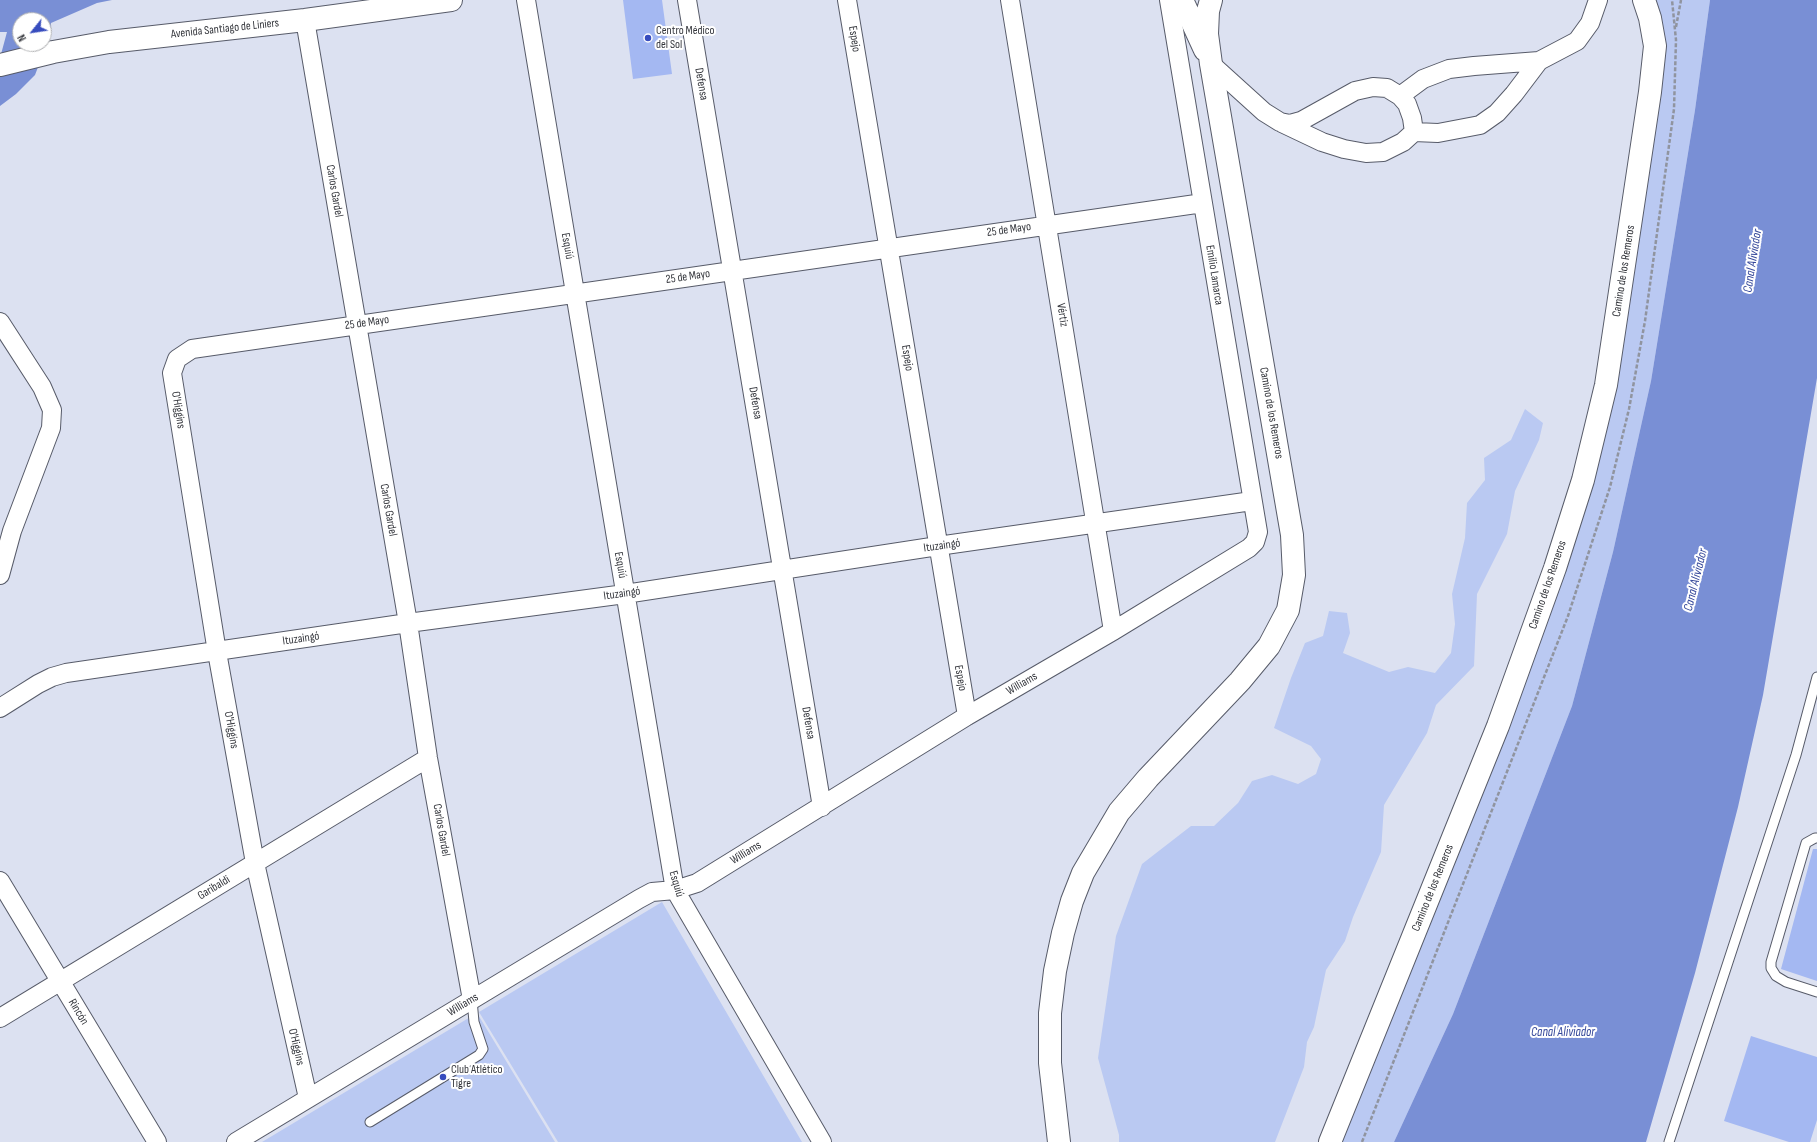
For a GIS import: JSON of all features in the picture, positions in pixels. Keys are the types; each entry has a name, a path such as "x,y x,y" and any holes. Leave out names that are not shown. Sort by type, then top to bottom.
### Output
{"main road":[{"name":"Avenida Santiago de Liniers","path":"0,65 53,52 109,42 305,20 451,0"},
{"name":"Camino de los Remeros","path":"1182,0 1211,64"},
{"name":"Camino de los Remeros","path":"1059,1142 1050,1063 1050,1013 1054,971 1072,901 1083,873 1119,812 1148,778 1240,681 1269,646 1288,610 1294,575 1292,535 1211,64 1208,34 1208,11 1211,0"},
{"name":"Camino de los Remeros","path":"1330,1142 1498,726 1555,568 1583,480 1606,385 1650,92 1654,46 1650,18 1644,0"}],"street":[{"name":"Esquiú","path":"526,0 675,890 822,1142"},
{"name":"Defensa","path":"687,0 822,807"},
{"name":"Espejo","path":"847,0 967,716"},
{"name":"Vértiz","path":"1010,0 1113,631"},
{"name":"Emilio Lamarca","path":"1169,0 1258,532 1255,542 1249,548"},
{"path":"1211,64 1264,112 1280,122 1322,142 1344,149 1366,153 1383,152 1403,142 1414,132 1438,133 1480,125 1497,113 1514,94 1539,61 1577,40 1590,23 1598,0"},
{"name":"Carlos Gardel","path":"305,20 408,623 428,758 472,1000"},
{"path":"1400,96 1422,79 1448,69 1539,61"},
{"path":"1280,122 1290,124 1301,121 1355,91 1373,87 1387,88 1400,96 1407,104 1412,118 1414,132"},
{"name":"25 de Mayo","path":"177,359 192,349 1202,203"},
{"path":"0,322 42,387 52,410 51,428 12,531 0,575"},
{"name":"O'Higgins","path":"177,359 172,373 217,652 255,863 308,1098"},
{"name":"Ituzaingó","path":"0,708 38,684 52,677 66,673 408,623 625,594 782,569 1252,501"},
{"name":"Williams","path":"236,1142 639,899 652,892 675,890 697,883 967,716 1113,631 1249,548"},
{"name":"Garibaldi","path":"0,1018 428,758"},
{"name":"Rincón","path":"0,881 157,1142"}],"lane":[{"path":"1669,1142 1796,755 1817,677"},
{"path":"1817,838 1814,838 1806,844 1771,962 1771,968 1776,976 1786,982 1817,992"},
{"path":"370,1122 479,1055 483,1049 474,1022 472,1000"}],"shaded area":[{"path":"1652,0 1710,0 1695,110 1651,381 1613,552 1572,706 1453,1014 1394,1142 1340,1142 1609,412"},
{"path":"1525,409 1543,423 1539,440 1515,491 1507,534 1477,594 1474,666 1436,705 1427,733 1384,805 1381,852 1353,917 1345,941 1326,970 1314,1027 1307,1042 1304,1067 1275,1142 1119,1142 1119,1135 1098,1058 1116,936 1142,864 1191,826 1214,826 1238,803 1252,781 1272,775 1298,784 1316,774 1321,759 1311,746 1274,728 1305,643 1323,636 1329,611 1347,613 1350,633 1343,653 1389,672 1408,667 1435,673 1451,653 1455,624 1452,594 1465,538 1467,503 1485,480 1484,458 1511,440"},
{"path":"662,902 802,1142 558,1142 479,1012"},
{"name":"Club Atlético Tigre","path":"477,1013 555,1142 262,1142"}],"water":[{"path":"0,0 112,0 97,3 52,23 52,12 12,12 12,52 44,52 35,75 16,94 0,106 0,58 7,32 0,32"},
{"name":"Canal Aliviador","path":"1710,0 1817,0 1817,378 1763,695 1738,807 1695,973 1646,1142 1394,1142 1453,1014 1572,706 1613,552 1651,381 1695,110"}],"building":[{"name":"Centro Médico del Sol","path":"623,0 662,0 672,74 633,79"},
{"path":"1813,849 1817,849 1817,981 1781,969"},
{"path":"1751,1036 1817,1057 1817,1120 1810,1142 1789,1142 1724,1121"}],"place":[{"name":"Centro Médico del Sol","path":"648,38"},
{"name":"Club Atlético Tigre","path":"443,1077"}]}
